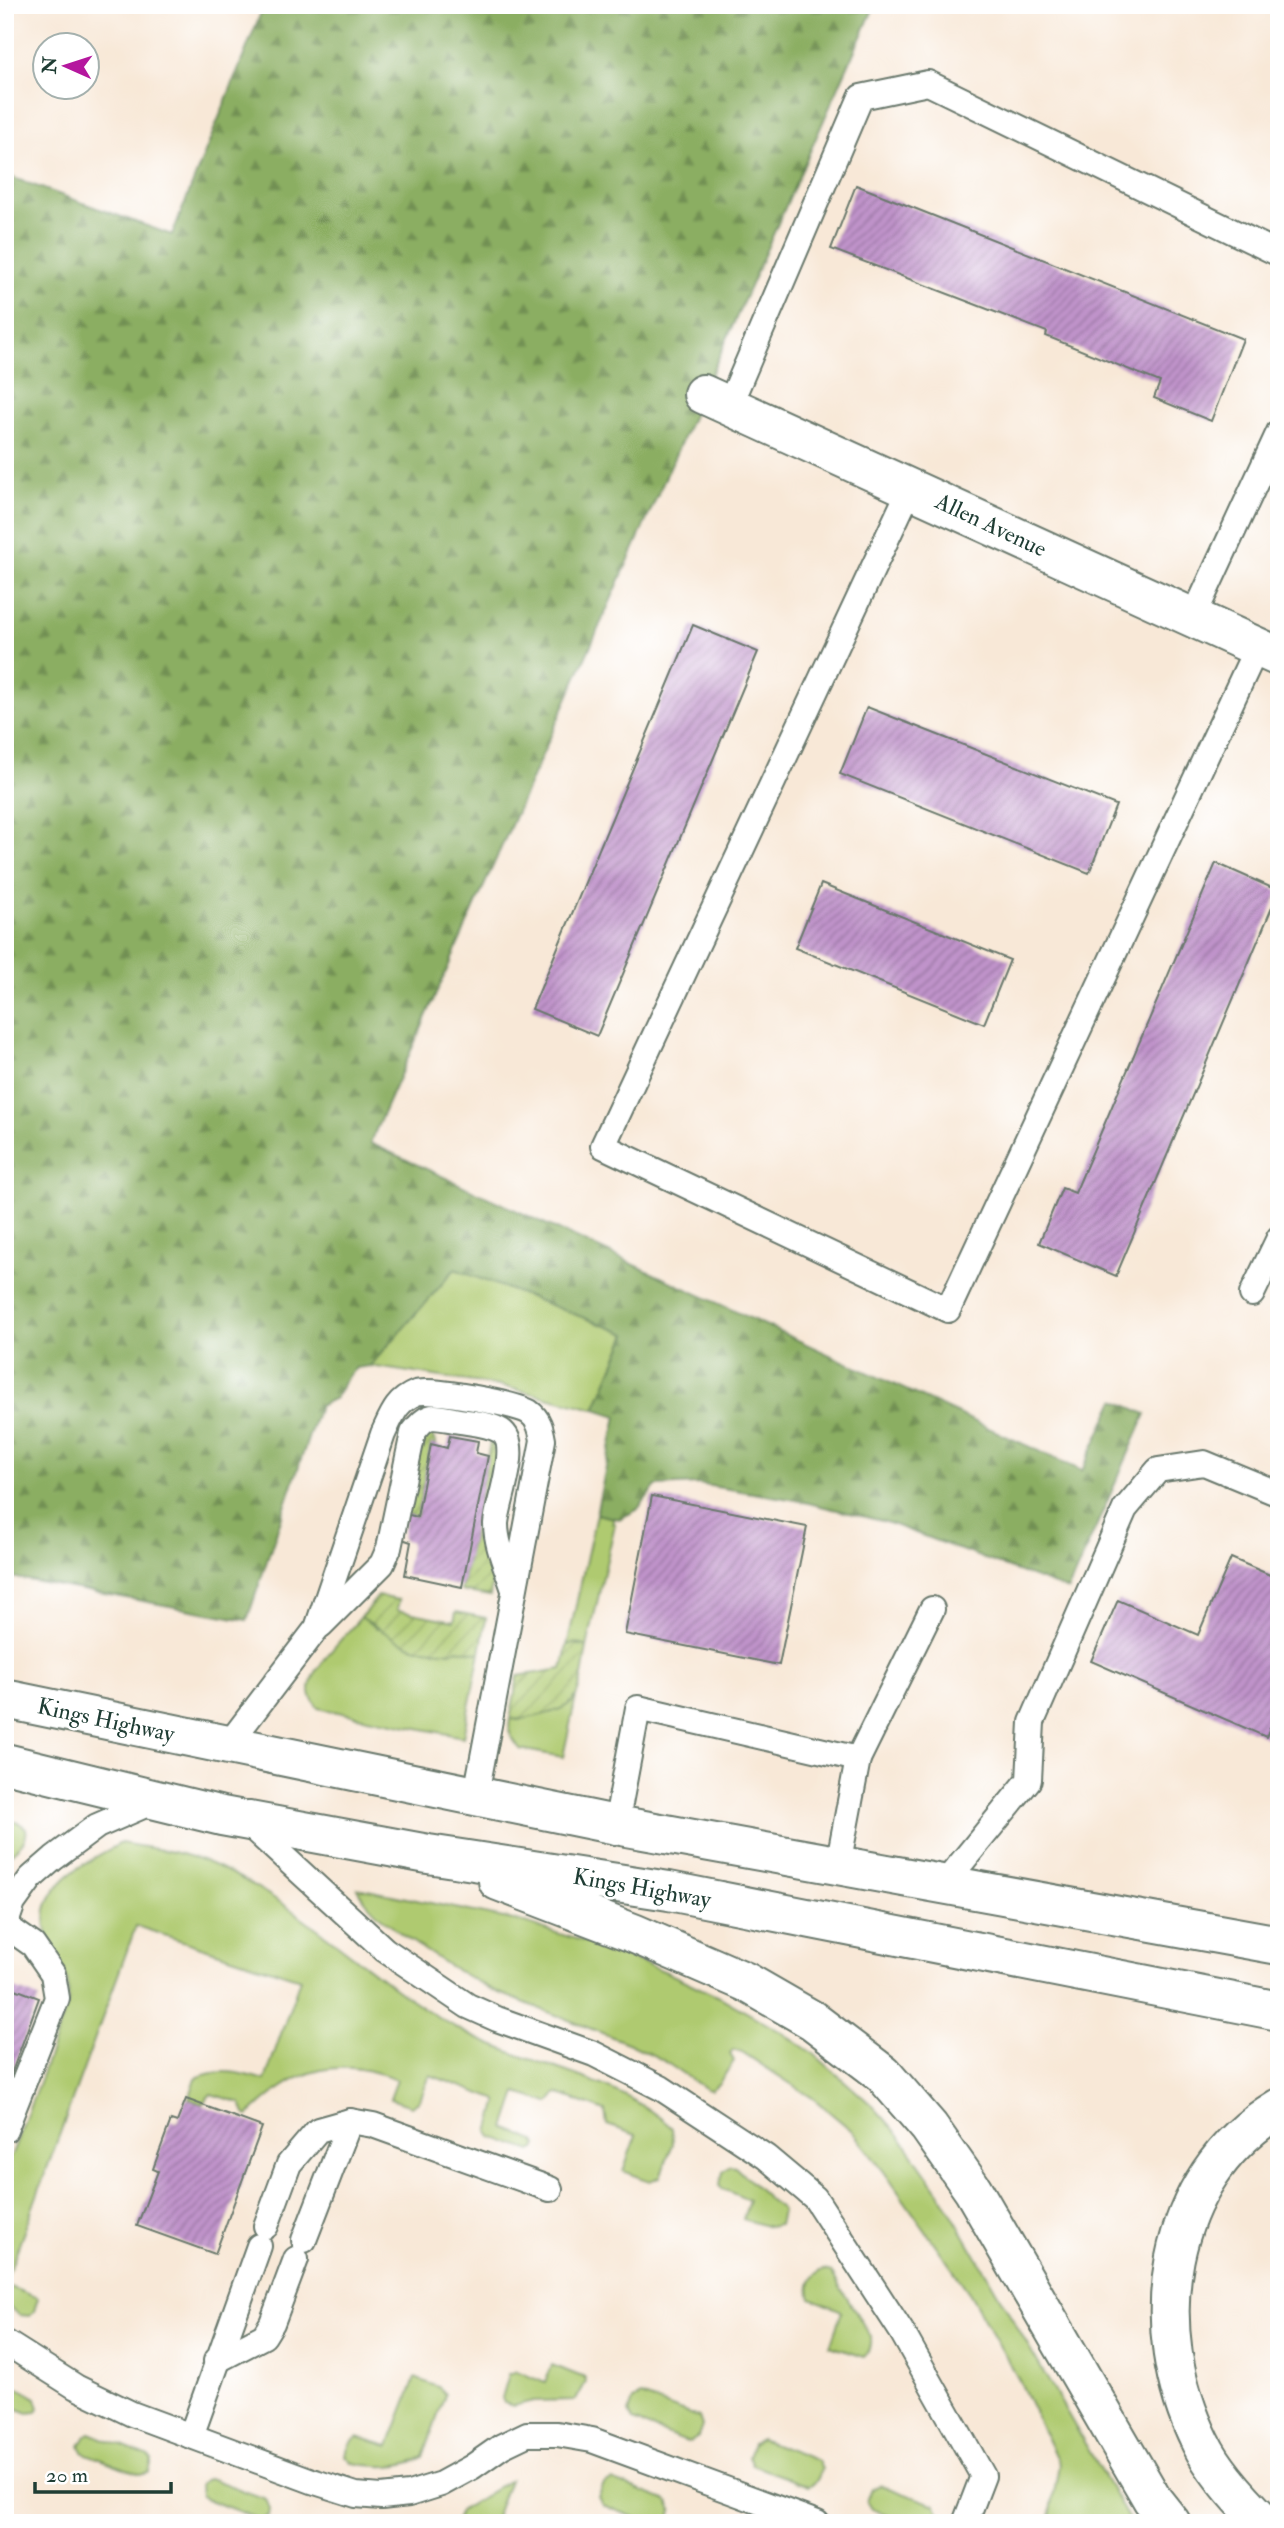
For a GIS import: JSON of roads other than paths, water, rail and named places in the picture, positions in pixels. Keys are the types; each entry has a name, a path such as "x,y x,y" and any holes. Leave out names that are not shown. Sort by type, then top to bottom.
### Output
{"main road":[{"name":"Allen Avenue","path":"716,400 1268,652"},
{"name":"Kings Highway","path":"5,1699 476,1794 615,1825 1279,1945"},
{"name":"Kings Highway","path":"5,1763 242,1819 428,1853 669,1891 1279,2011"},
{"path":"428,1853 633,1933 746,1982 812,2020 883,2074 929,2127 974,2190 1152,2499 1171,2523"},
{"path":"1264,2523 1244,2503 1202,2445 1181,2396 1172,2353 1169,2315 1172,2269 1182,2232 1199,2189 1228,2149 1262,2118 1279,2108"}],"lane":[{"path":"716,400 861,96 928,83 1279,254"},
{"path":"1193,618 1279,432"},
{"path":"910,489 603,1146 948,1310 1268,652"},
{"path":"1252,1294 1279,1238"},
{"path":"317,1628 383,1434 396,1405 419,1392 446,1393 514,1406 530,1413 541,1425 543,1440 476,1794"},
{"path":"228,1745 317,1628 382,1564 389,1548 413,1433 422,1420 433,1416 493,1427 505,1433 510,1457 496,1525 498,1540 515,1591"},
{"path":"944,1884 1029,1780 1032,1722 1125,1508 1158,1470 1204,1463 1279,1494"},
{"path":"838,1865 858,1759 932,1609"},
{"path":"615,1825 638,1708 858,1759"},
{"path":"5,2130 57,1998 53,1974 33,1945 6,1926 13,1903 31,1878 97,1826 157,1800"},
{"path":"242,1819 385,1950 468,2006 594,2053 661,2088 766,2157 816,2198 902,2332 983,2476 965,2523"},
{"path":"216,2361 264,2336 272,2323 350,2121"},
{"path":"191,2437 216,2361 289,2164 318,2130 350,2121 373,2125 550,2189"},
{"path":"5,2342 104,2401 191,2437 356,2495 381,2497 409,2494 441,2484 502,2446 527,2434 557,2434 592,2440 817,2523"}]}
